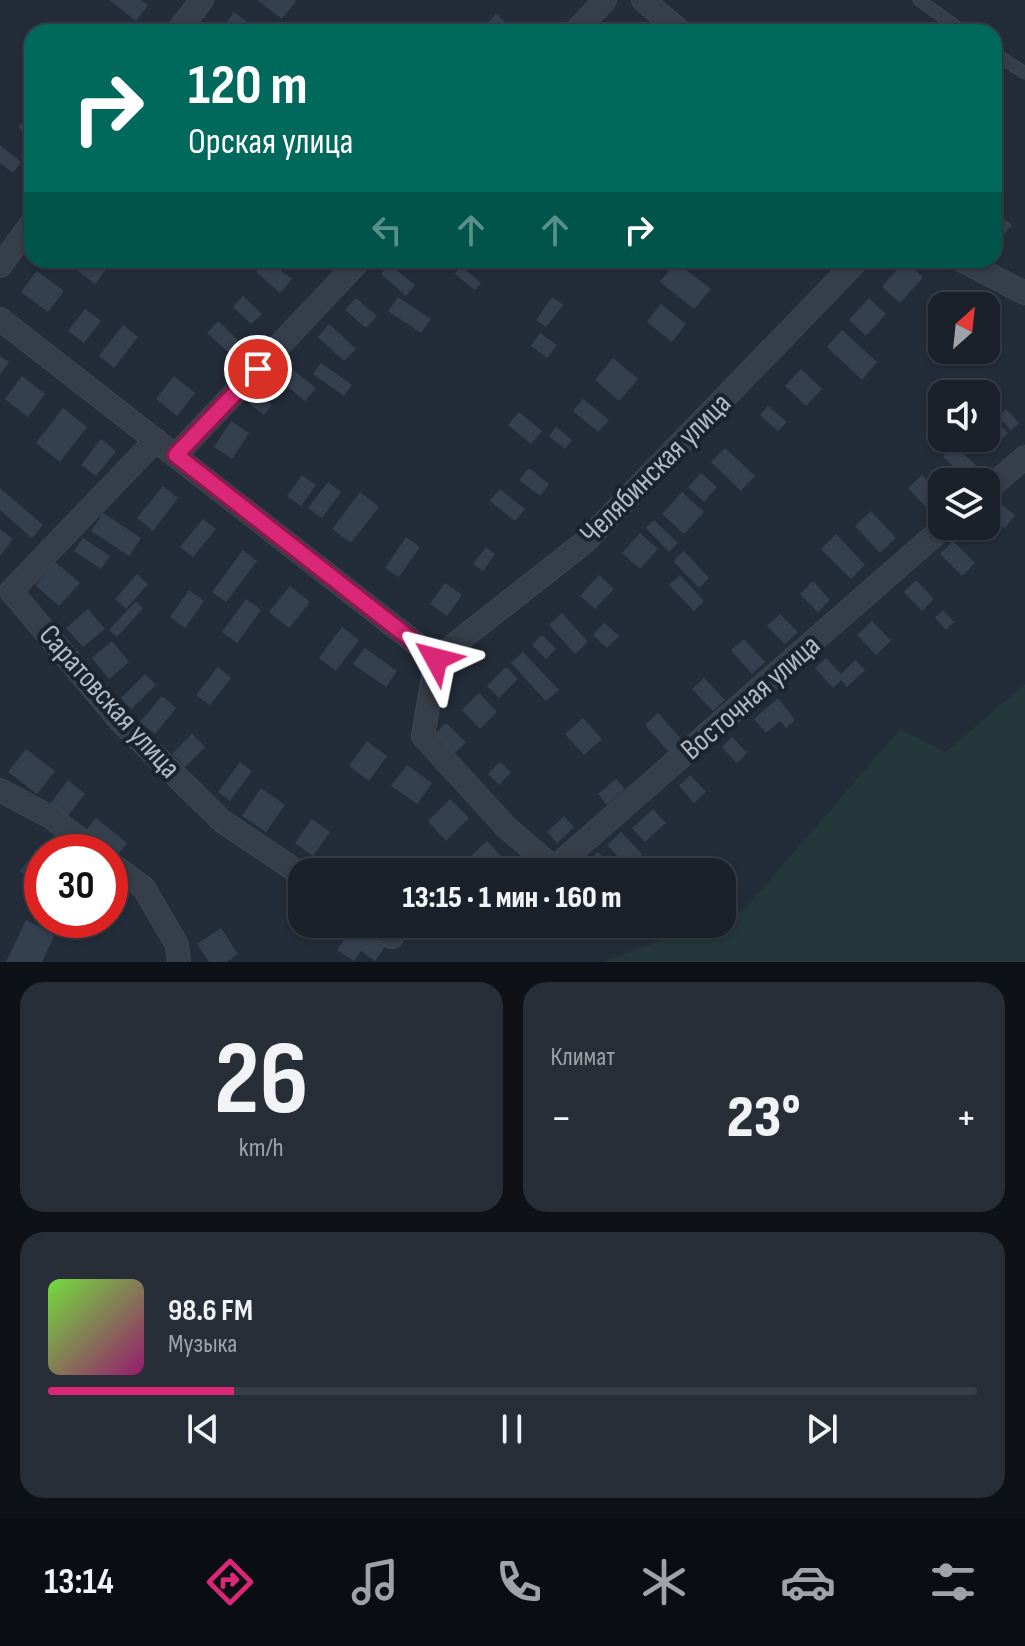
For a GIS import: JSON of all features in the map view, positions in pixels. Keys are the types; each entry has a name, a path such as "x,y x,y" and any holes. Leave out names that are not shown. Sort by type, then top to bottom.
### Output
{"street":[{"path":"183,24 202,0"},
{"path":"582,24 605,0"},
{"path":"643,0 672,24"},
{"path":"0,266 24,234"},
{"path":"176,455 352,268"},
{"name":"Челябинская улица","path":"436,659 586,541 850,268"},
{"path":"977,268 1025,293"},
{"path":"0,319 436,659"},
{"name":"Саратовская улица","path":"156,440 11,591 121,722 222,821 288,866"},
{"path":"1000,479 1025,457"},
{"name":"Восточная улица","path":"436,659 423,736 506,827 554,868 929,540"},
{"path":"0,790 52,818 73,834"},
{"path":"128,876 144,888 177,945 179,962"}],"lane":[{"path":"919,0 953,24"},
{"path":"1002,58 1025,73"}],"shaded area":[{"path":"1025,684 1025,962 602,962 668,938 736,938 736,913 744,910 900,729 946,752"}],"building":[{"path":"109,0 141,0 148,5 136,21"},
{"path":"257,0 294,0 296,1 282,19"},
{"path":"234,12 250,24 225,24"},
{"path":"496,14 507,24 487,24"},
{"path":"0,145 21,162 13,173 0,163"},
{"path":"1002,217 1012,225 1002,237"},
{"path":"74,268 107,268 95,284"},
{"path":"260,268 278,268 292,279 280,293 256,272"},
{"path":"386,268 394,268 415,285 406,296 381,274"},
{"path":"463,268 481,283 475,290 455,274"},
{"path":"671,268 684,268 711,289 694,309 660,282"},
{"path":"898,268 912,268 923,277 900,303 882,287"},
{"path":"37,271 64,291 48,312 21,292"},
{"path":"243,296 262,314 251,324 233,307"},
{"path":"398,297 431,319 421,333 388,311"},
{"path":"552,297 563,305 546,327 536,320"},
{"path":"356,298 377,316 366,328 345,310"},
{"path":"869,298 886,314 866,336 849,320"},
{"path":"661,304 686,324 672,342 647,322"},
{"path":"85,309 101,321 84,343 68,331"},
{"path":"218,321 238,340 228,352 207,333"},
{"path":"329,324 356,349 344,361 318,337"},
{"path":"123,325 138,337 114,368 99,356"},
{"path":"842,330 877,362 862,380 827,347"},
{"path":"540,333 557,345 547,358 531,346"},
{"path":"0,356 9,362 0,375"},
{"path":"613,358 638,379 619,401 595,380"},
{"path":"321,363 352,385 344,396 313,374"},
{"path":"287,365 316,388 305,401 277,378"},
{"path":"801,369 822,389 806,406 785,386"},
{"path":"22,376 45,394 28,417 5,399"},
{"path":"174,376 195,393 177,416 156,399"},
{"path":"257,394 272,405 264,415 250,404"},
{"path":"583,399 609,420 598,432 573,411"},
{"path":"768,406 787,422 778,431 760,415"},
{"path":"63,408 87,427 60,462 36,443"},
{"path":"1006,409 1019,423 1011,430 1000,415"},
{"path":"519,412 542,431 531,444 508,425"},
{"path":"231,421 249,433 232,459 214,447"},
{"path":"1000,425 1008,433 1000,440"},
{"path":"556,427 572,440 565,449 549,436"},
{"path":"101,439 116,451 96,476 81,465"},
{"path":"725,448 755,476 741,491 711,462"},
{"path":"948,452 962,452 978,467 955,468 943,457"},
{"path":"529,468 549,484 540,496 519,480"},
{"path":"701,473 717,487 704,502 688,487"},
{"path":"302,475 316,485 301,506 287,496"},
{"path":"922,475 928,481 928,509 908,488"},
{"path":"328,482 341,492 322,518 308,508"},
{"path":"163,486 178,498 153,531 137,518"},
{"path":"0,488 43,525 32,538 0,510"},
{"path":"500,489 525,509 515,521 490,501"},
{"path":"360,492 379,507 351,543 332,529"},
{"path":"682,492 704,512 684,534 662,514"},
{"path":"1000,503 1015,515 1005,528 1000,524"},
{"path":"871,511 896,538 880,553 855,526"},
{"path":"103,513 141,538 129,556 91,531"},
{"path":"203,519 216,529 193,557 180,547"},
{"path":"654,520 678,543 669,552 646,528"},
{"path":"0,529 13,539 0,556"},
{"path":"640,533 658,549 640,569 622,553"},
{"path":"836,534 865,565 851,579 821,549"},
{"path":"406,537 420,547 399,577 385,568"},
{"path":"83,538 110,556 101,569 74,551"},
{"path":"953,541 975,563 962,576 940,554"},
{"path":"486,547 495,554 483,571 473,564"},
{"path":"243,550 257,561 226,602 212,592"},
{"path":"684,551 709,578 699,588 673,561"},
{"path":"55,562 80,583 59,606 35,585"},
{"path":"137,574 148,584 126,609 115,599"},
{"path":"599,575 614,589 595,609 580,596"},
{"path":"680,575 704,601 694,611 669,585"},
{"path":"916,580 934,599 922,611 904,592"},
{"path":"813,581 830,600 818,612 800,594"},
{"path":"445,583 462,595 447,616 430,604"},
{"path":"290,586 310,602 289,628 269,612"},
{"path":"189,590 204,601 185,628 170,617"},
{"path":"246,599 261,610 237,643 222,632"},
{"path":"136,601 143,608 117,637 109,630"},
{"path":"88,609 105,629 83,647 66,628"},
{"path":"943,610 954,622 946,630 935,618"},
{"path":"562,613 588,642 575,654 549,625"},
{"path":"780,614 798,632 785,644 767,626"},
{"path":"872,621 891,641 876,655 857,635"},
{"path":"604,623 619,636 607,648 593,635"},
{"path":"342,627 359,640 336,671 319,658"},
{"path":"542,635 556,649 546,659 532,645"},
{"path":"744,639 765,662 752,674 731,650"},
{"path":"112,641 129,662 109,679 92,658"},
{"path":"365,648 397,671 386,687 353,664"},
{"path":"523,652 559,690 546,701 511,663"},
{"path":"826,658 841,674 855,660 865,670 847,687 841,680 833,688 815,668"},
{"path":"218,667 231,678 210,705 196,695"},
{"path":"506,667 518,679 499,698 487,686"},
{"path":"145,674 156,685 131,709 121,698"},
{"path":"704,678 725,700 713,711 692,689"},
{"path":"479,693 497,712 480,729 462,710"},
{"path":"162,696 176,708 155,734 140,722"},
{"path":"778,698 795,720 786,728 780,721 766,733 754,719"},
{"path":"658,713 682,740 669,752 645,725"},
{"path":"583,718 602,739 584,755 565,734"},
{"path":"446,723 466,742 455,753 435,734"},
{"path":"192,734 205,747 185,767 172,754"},
{"path":"732,737 747,753 737,763 722,747"},
{"path":"367,741 387,756 369,781 349,766"},
{"path":"26,749 55,771 37,794 8,772"},
{"path":"240,762 252,771 230,801 218,792"},
{"path":"500,762 511,772 499,785 488,774"},
{"path":"407,765 432,783 417,804 391,786"},
{"path":"690,775 706,792 694,803 679,786"},
{"path":"616,779 625,789 607,805 598,794"},
{"path":"68,780 85,794 67,817 50,804"},
{"path":"261,788 285,805 266,832 242,816"},
{"path":"450,799 469,818 446,841 428,821"},
{"path":"653,809 666,823 645,842 632,828"},
{"path":"564,816 574,827 557,843 547,832"},
{"path":"96,818 116,834 87,834 85,832"},
{"path":"312,819 330,832 313,856 295,843"},
{"path":"621,832 642,854 638,858 619,858 607,845"},
{"path":"487,841 502,857 501,858 469,858"},
{"path":"24,924 24,938 53,938 42,962 6,962"},
{"path":"221,928 238,954 227,962 209,962 197,944"},
{"path":"345,938 385,938 389,941 375,961 361,951 354,961 337,950"}],"route":[{"path":"258,369 176,455 436,659"}]}
